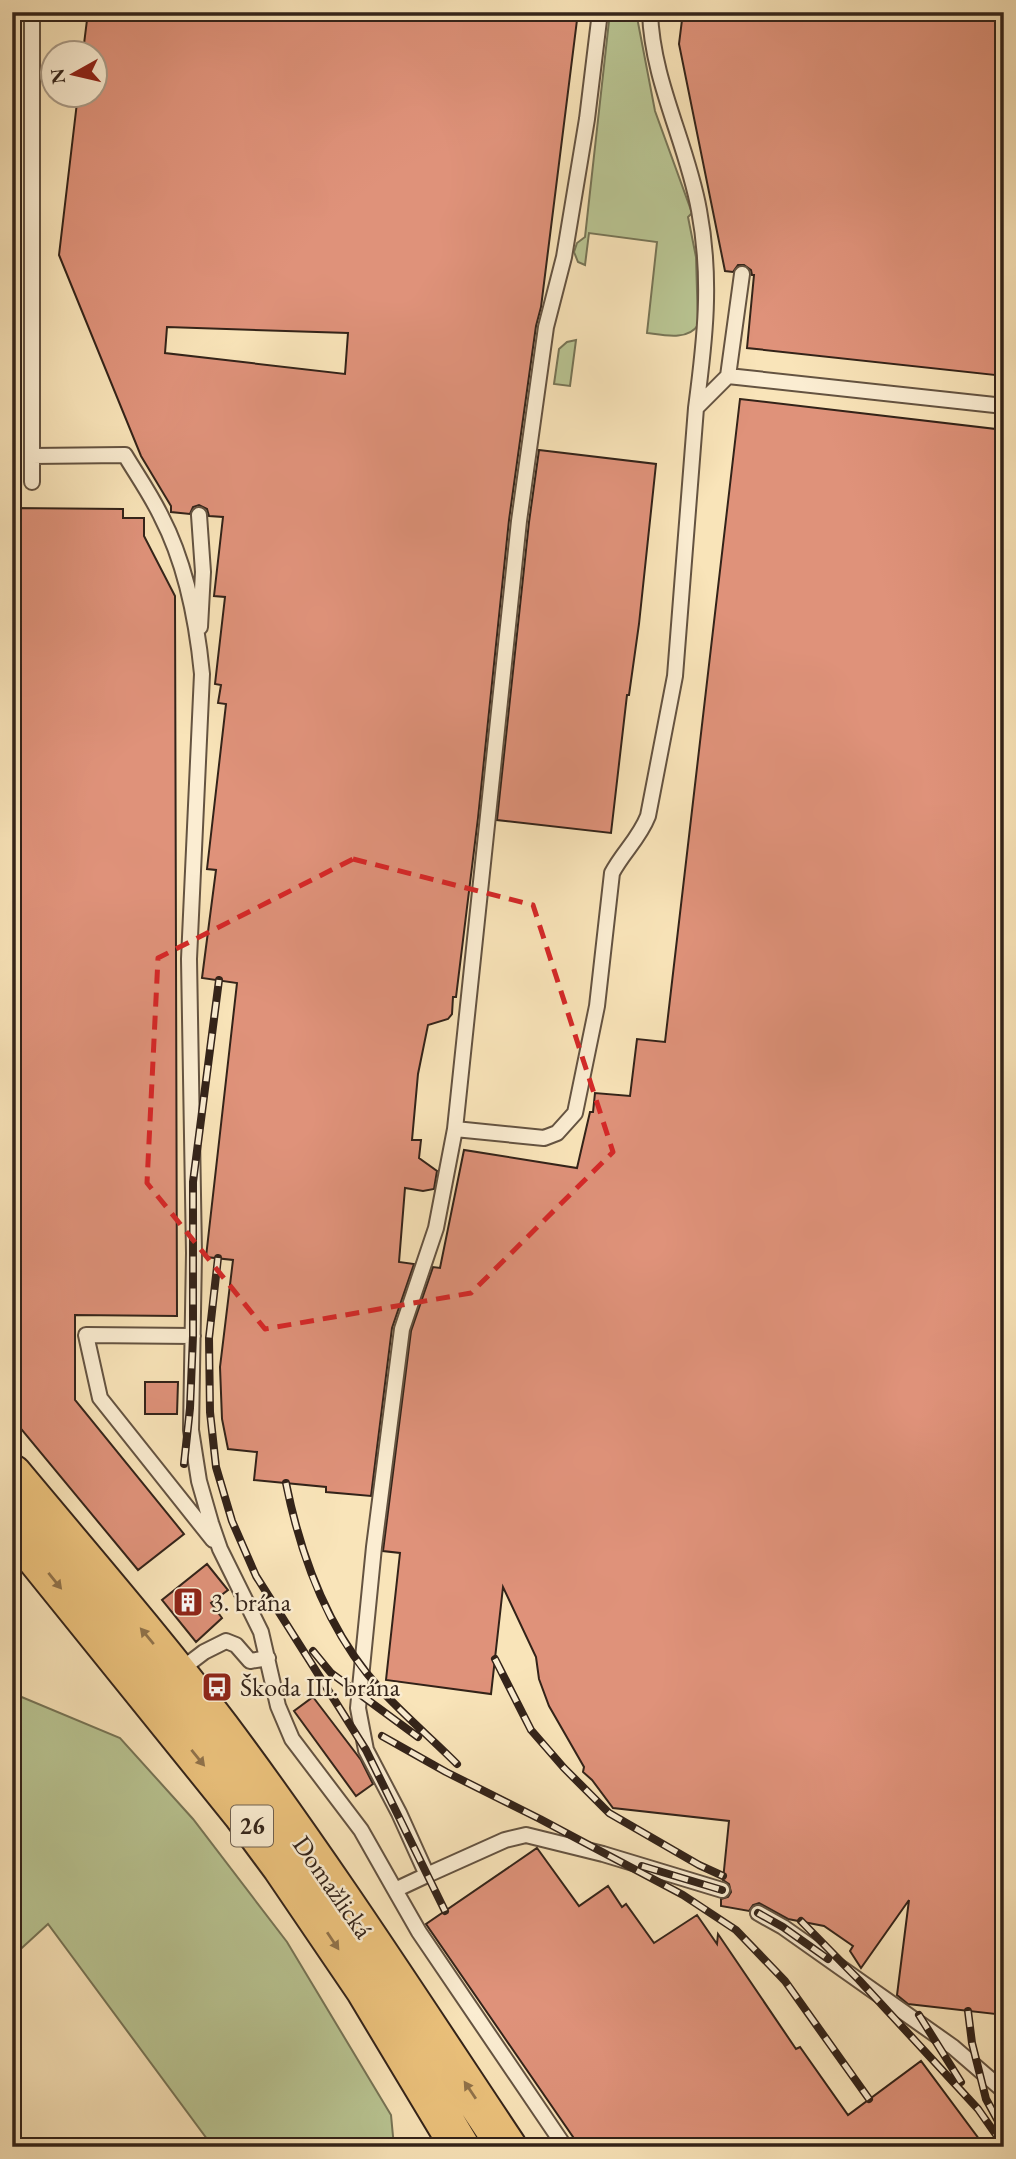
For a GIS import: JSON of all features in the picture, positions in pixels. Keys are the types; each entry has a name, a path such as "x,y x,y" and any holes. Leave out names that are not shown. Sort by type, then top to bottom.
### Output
{"main road":[{"name":"Domažlická","path":"12,1474 177,1673 270,1796 342,1898 508,2147"},
{"name":"Domažlická","path":"12,1528 242,1813 282,1867 365,1989 460,2147"}],"lane":[{"path":"32,12 32,482"},
{"path":"427,1875 366,1750 358,1708 374,1547 402,1329 436,1228 455,1129 519,521 546,327 564,257 587,119 600,12"},
{"path":"455,1129 544,1138 557,1133 575,1113 597,1006 612,873 641,833 648,816 675,676 696,408 707,324 708,271 699,208 650,34 650,12"},
{"path":"696,408 728,376 742,274"},
{"path":"728,376 1004,406"},
{"path":"32,456 125,455 166,528 183,571 199,646 202,674 189,959 194,1253 190,1408 194,1452 205,1504 220,1549 261,1632 278,1706 292,1739 361,1830 419,1932 565,2147"},
{"path":"199,515 203,572 199,646"},
{"path":"193,1336 86,1335 100,1398 220,1549"},
{"path":"177,1673 204,1652 226,1640 236,1645 250,1661 268,1658"},
{"path":"395,1890 505,1840 526,1835 603,1854 722,1890"},
{"path":"758,1913 783,1927 953,2047 1004,2091"}],"highlighted area":[{"path":"353,859 533,905 613,1152 471,1293 265,1329 147,1183 158,958"}],"green space":[{"path":"610,12 636,12 655,111 692,213 688,217 696,257 698,325 694,330 682,335 647,333 657,242 589,233 585,265 578,262 574,252 577,243 585,237"},
{"path":"576,340 570,386 554,384 559,349 567,342"},
{"path":"12,1693 120,1738 193,1819 287,1942 391,2115 394,2147 213,2147 48,1924 12,1957"}],"building":[{"path":"88,12 578,12 541,307 536,326 509,520 456,997 453,997 452,1014 448,1019 428,1025 418,1074 412,1140 421,1140 419,1158 437,1171 434,1189 423,1191 405,1188 399,1262 414,1264 392,1328 371,1496 326,1492 326,1487 254,1480 257,1452 228,1449 222,1419 220,1367 233,1260 206,1257 237,983 202,978 216,870 207,869 226,704 218,703 221,685 215,684 225,597 214,596 223,517 209,516 207,509 199,505 193,507 190,514 171,512 171,506 141,456 59,255 76,108 108,108 108,38 85,38","holes":["167,327 348,333 345,374 165,353"]},
{"path":"683,12 1004,12 1004,376 747,348 754,275 744,265 738,265 733,272 725,271 679,44"},
{"path":"740,399 1004,430 1004,2015 908,2004 897,1995 909,1900 861,1968 850,1951 853,1946 824,1926 788,1919 759,1903 753,1905 749,1911 721,1906 721,1899 728,1897 731,1892 729,1884 723,1880 729,1821 613,1808 583,1772 584,1767 549,1706 539,1679 536,1657 503,1587 491,1694 386,1680 400,1553 383,1551 411,1331 433,1267 440,1268 464,1150 577,1168 590,1112 593,1112 595,1093 630,1096 637,1039 665,1042"},
{"path":"539,450 656,464 639,624 627,695 611,833 497,820"},
{"path":"12,508 123,509 123,518 144,518 144,536 175,596 177,1316 75,1315 75,1400 184,1534 138,1570 12,1418"},
{"path":"145,1382 178,1382 177,1414 145,1414"},
{"name":"3. brána","path":"207,1564 228,1590 211,1603 222,1618 196,1642 162,1600"},
{"path":"313,1697 361,1760 373,1784 356,1796 294,1711"},
{"path":"537,1848 579,1906 608,1886 622,1907 626,1904 654,1943 697,1915 717,1944 718,1934 796,2049 800,2047 848,2115 921,2061 985,2147 580,2147 426,1924"}],"railway":[{"path":"184,1464 193,1336 193,1182 219,980"},
{"path":"218,1258 209,1338 210,1412 216,1467 232,1521 256,1576 366,1750 445,1911"},
{"path":"286,1483 300,1539 319,1593 346,1644 381,1690 457,1764"},
{"path":"313,1651 331,1673 418,1737"},
{"path":"495,1659 531,1730 609,1813 723,1876"},
{"path":"382,1736 683,1895 736,1930 785,1981 869,2099"},
{"path":"642,1866 722,1890"},
{"path":"758,1913 828,1959"},
{"path":"801,1921 978,2109 1004,2146"},
{"path":"968,2011 972,2043 986,2099 1004,2132"},
{"path":"919,2015 961,2082"}],"place":[{"name":"3. brána","path":"188,1602"},
{"name":"Škoda III. brána","path":"217,1687"}]}
